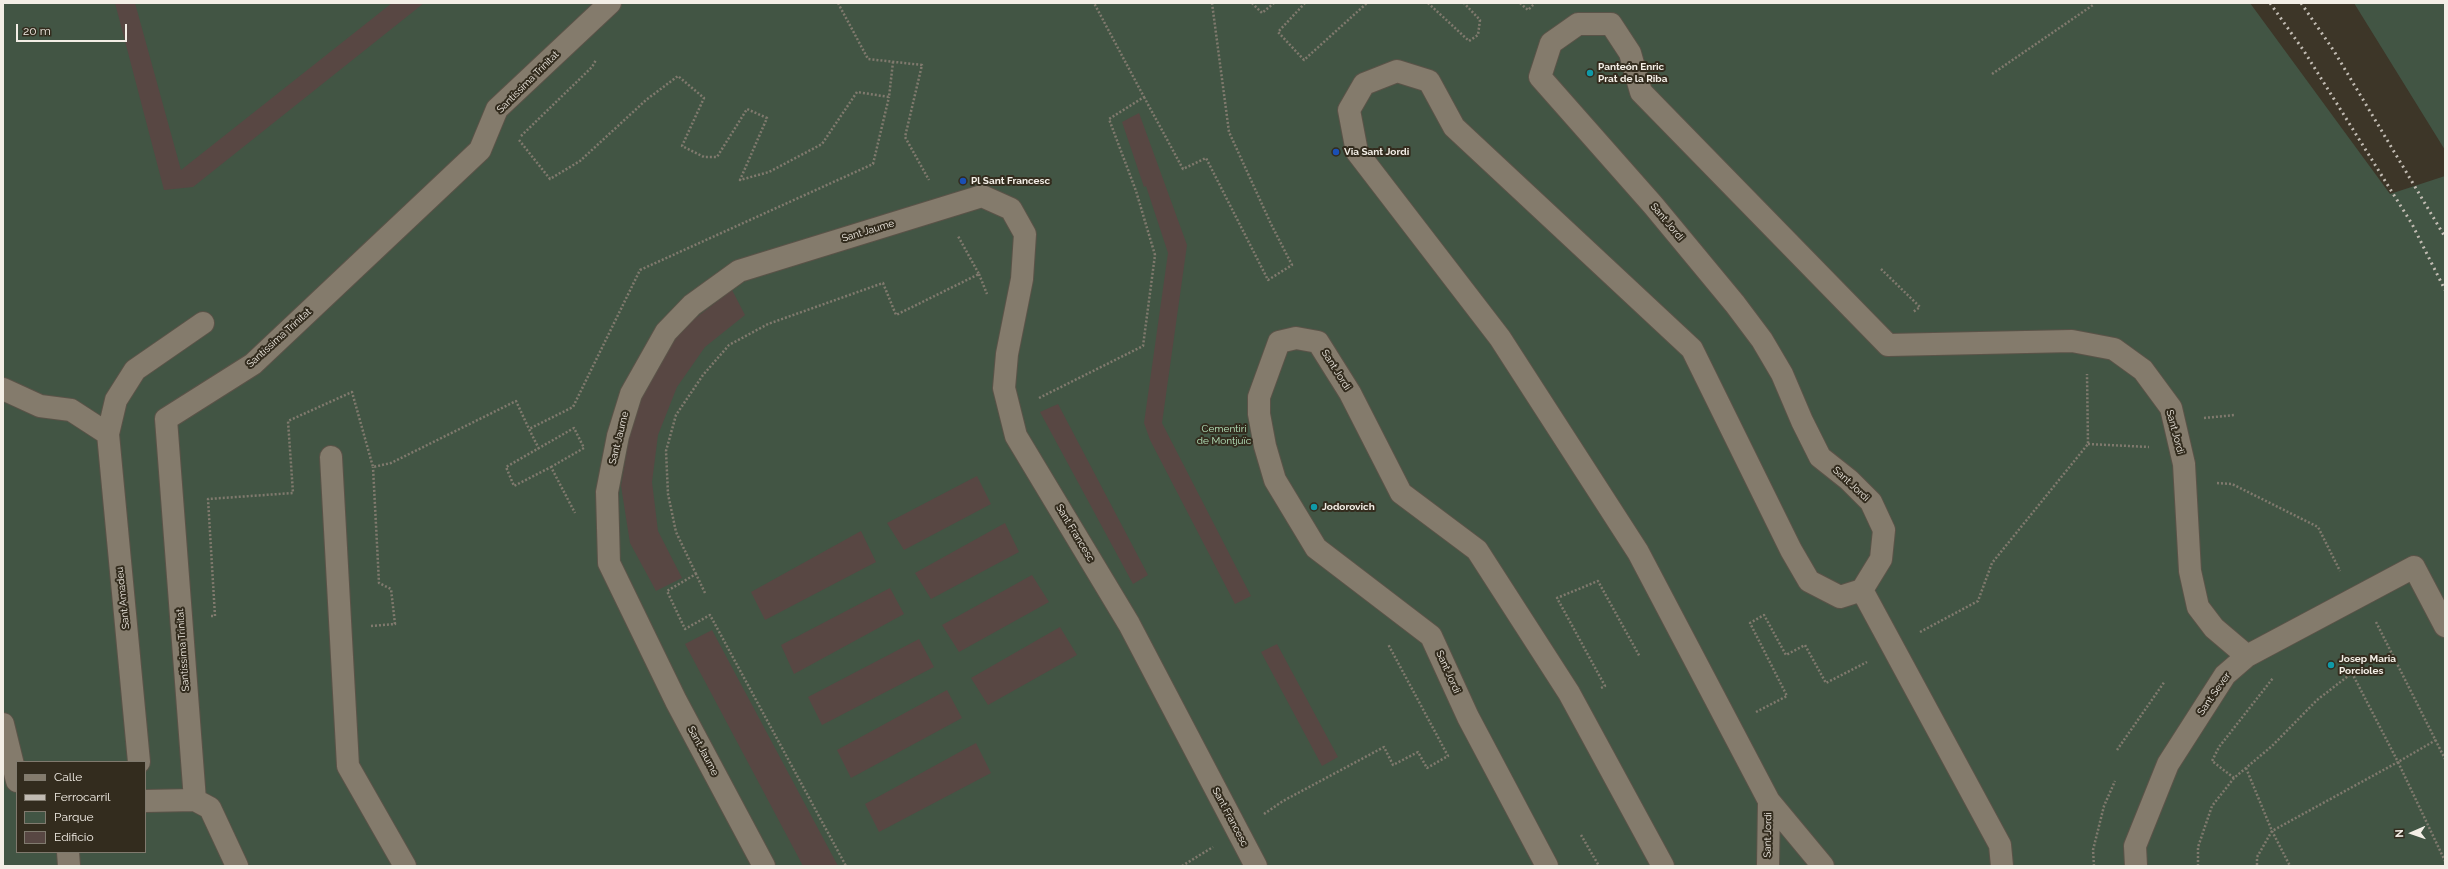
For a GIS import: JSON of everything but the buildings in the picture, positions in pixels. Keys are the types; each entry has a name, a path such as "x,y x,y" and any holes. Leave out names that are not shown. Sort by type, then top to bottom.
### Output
{"lane":[{"name":"Santíssima Trinitat","path":"195,800 166,419 259,358 480,150 497,109 610,3"},
{"name":"Sant Jordi","path":"1768,866 1769,801 1638,552 1500,338 1357,152 1349,110 1364,84 1397,72 1428,81 1454,127 1692,349 1791,550 1808,581 1840,597 1862,590 1881,559 1884,530 1871,502 1849,480 1820,457 1802,421 1782,374 1762,340 1735,304 1653,205 1540,77 1551,43 1578,24 1612,24 1630,53 1641,92 1888,345 2010,344 2072,340 2114,349 2143,370 2170,408 2184,464 2190,571 2198,607 2214,628 2247,656"},
{"name":"Sant Jaume","path":"764,866 676,701 609,563 607,492 620,429 632,394 666,332 692,305 739,271 982,196"},
{"name":"Sant Francesc","path":"982,196 1011,209 1025,234 1022,279 1007,354 1004,388 1016,436 1129,624 1256,866"},
{"name":"Sant Amadeu","path":"139,761 108,434 116,400 135,370 203,323"},
{"name":"Sant Jordi","path":"1547,866 1468,717 1431,636 1316,548 1275,480 1262,433 1259,397 1279,342 1296,338 1318,342 1350,393 1400,493 1478,550 1569,693 1663,866"},
{"path":"3,389 40,406 71,410 108,434"},
{"path":"331,457 348,766 405,866"},
{"name":"Sant Sever","path":"2136,866 2135,846 2168,764 2225,674 2247,656 2414,567 2445,626"},
{"path":"1862,590 2000,845 2002,866"},
{"path":"3,724 16,777"},
{"path":"146,801 195,800 210,808 238,866"},
{"path":"1769,801 1823,866"},
{"path":"68,853 69,866"}],"path":[{"path":"838,3 868,59 922,65 905,137 932,185"},
{"path":"1094,3 1183,169 1206,158 1268,280 1292,265 1271,224 1229,132 1212,3"},
{"path":"1252,3 1262,13 1274,3"},
{"path":"1305,3 1278,32 1304,60 1367,3"},
{"path":"1428,3 1469,41 1478,35 1480,20 1464,3"},
{"path":"1520,3 1528,10 1535,3"},
{"path":"1992,74 2093,5 2092,3"},
{"path":"592,67 526,129 518,140 550,179 580,161 646,100 678,76 704,98 682,146 704,157 717,157 747,110 767,118 740,180 769,172 822,144 857,92 889,97 893,62"},
{"path":"1059,389 1144,346 1155,255 1136,191 1109,119 1144,97"},
{"path":"1881,269 1908,294"},
{"path":"705,593 676,532 668,494 666,451 676,415 703,375 729,345 768,324 883,283 896,315 967,279"},
{"path":"1938,622 1978,601 1992,563 2088,444 2087,382"},
{"path":"214,605 208,499 293,493 288,421 352,392 373,467 379,583 391,588 395,624 388,626"},
{"path":"373,467 391,463 516,401 529,429"},
{"path":"2221,417 2235,415"},
{"path":"2202,418 2203,425"},
{"path":"574,428 584,448 551,467 514,486 506,467 574,428"},
{"path":"2088,444 2139,446"},
{"path":"551,467 576,514"},
{"path":"2209,483 2232,484 2318,527 2328,546"},
{"path":"696,574 667,591 685,629 710,615 846,866"},
{"path":"1596,673 1557,598 1598,581 1640,657"},
{"path":"1766,708 1787,696 1750,623 1764,615 1786,655 1805,645 1826,683 1873,658"},
{"path":"2371,625 2378,624 2445,759"},
{"path":"1283,801 1384,747 1393,765 1418,752 1427,768 1448,756 1385,638"},
{"path":"2198,866 2198,847 2212,806 2234,778 2272,746 2317,700 2352,673 2398,762 2445,861"},
{"path":"2234,778 2212,761 2219,747 2276,675"},
{"path":"2117,750 2165,681"},
{"path":"2257,866 2257,857 2272,831 2436,740"},
{"path":"2246,768 2272,831 2290,866"},
{"path":"2094,866 2093,850 2104,806 2115,781"},
{"path":"1581,835 1599,866"},
{"path":"1182,866 1205,852"}],"green space":[{"name":"Cementiri de Montjuïc","path":"3,3 2250,3 2390,194 2445,176 2445,866 3,866"},
{"path":"2354,3 2445,3 2445,150"}],"railway":[{"path":"2270,3 2304,51 2412,224 2445,290"},
{"path":"2301,3 2334,51 2445,237"}],"place":[{"name":"Panteón Enric Prat de la Riba","path":"1590,73"},
{"name":"Via Sant Jordi","path":"1336,152"},
{"name":"Pl Sant Francesc","path":"963,181"},
{"name":"Jodorovich","path":"1314,507"},
{"name":"Josep Maria Porcioles","path":"2331,665"}]}
